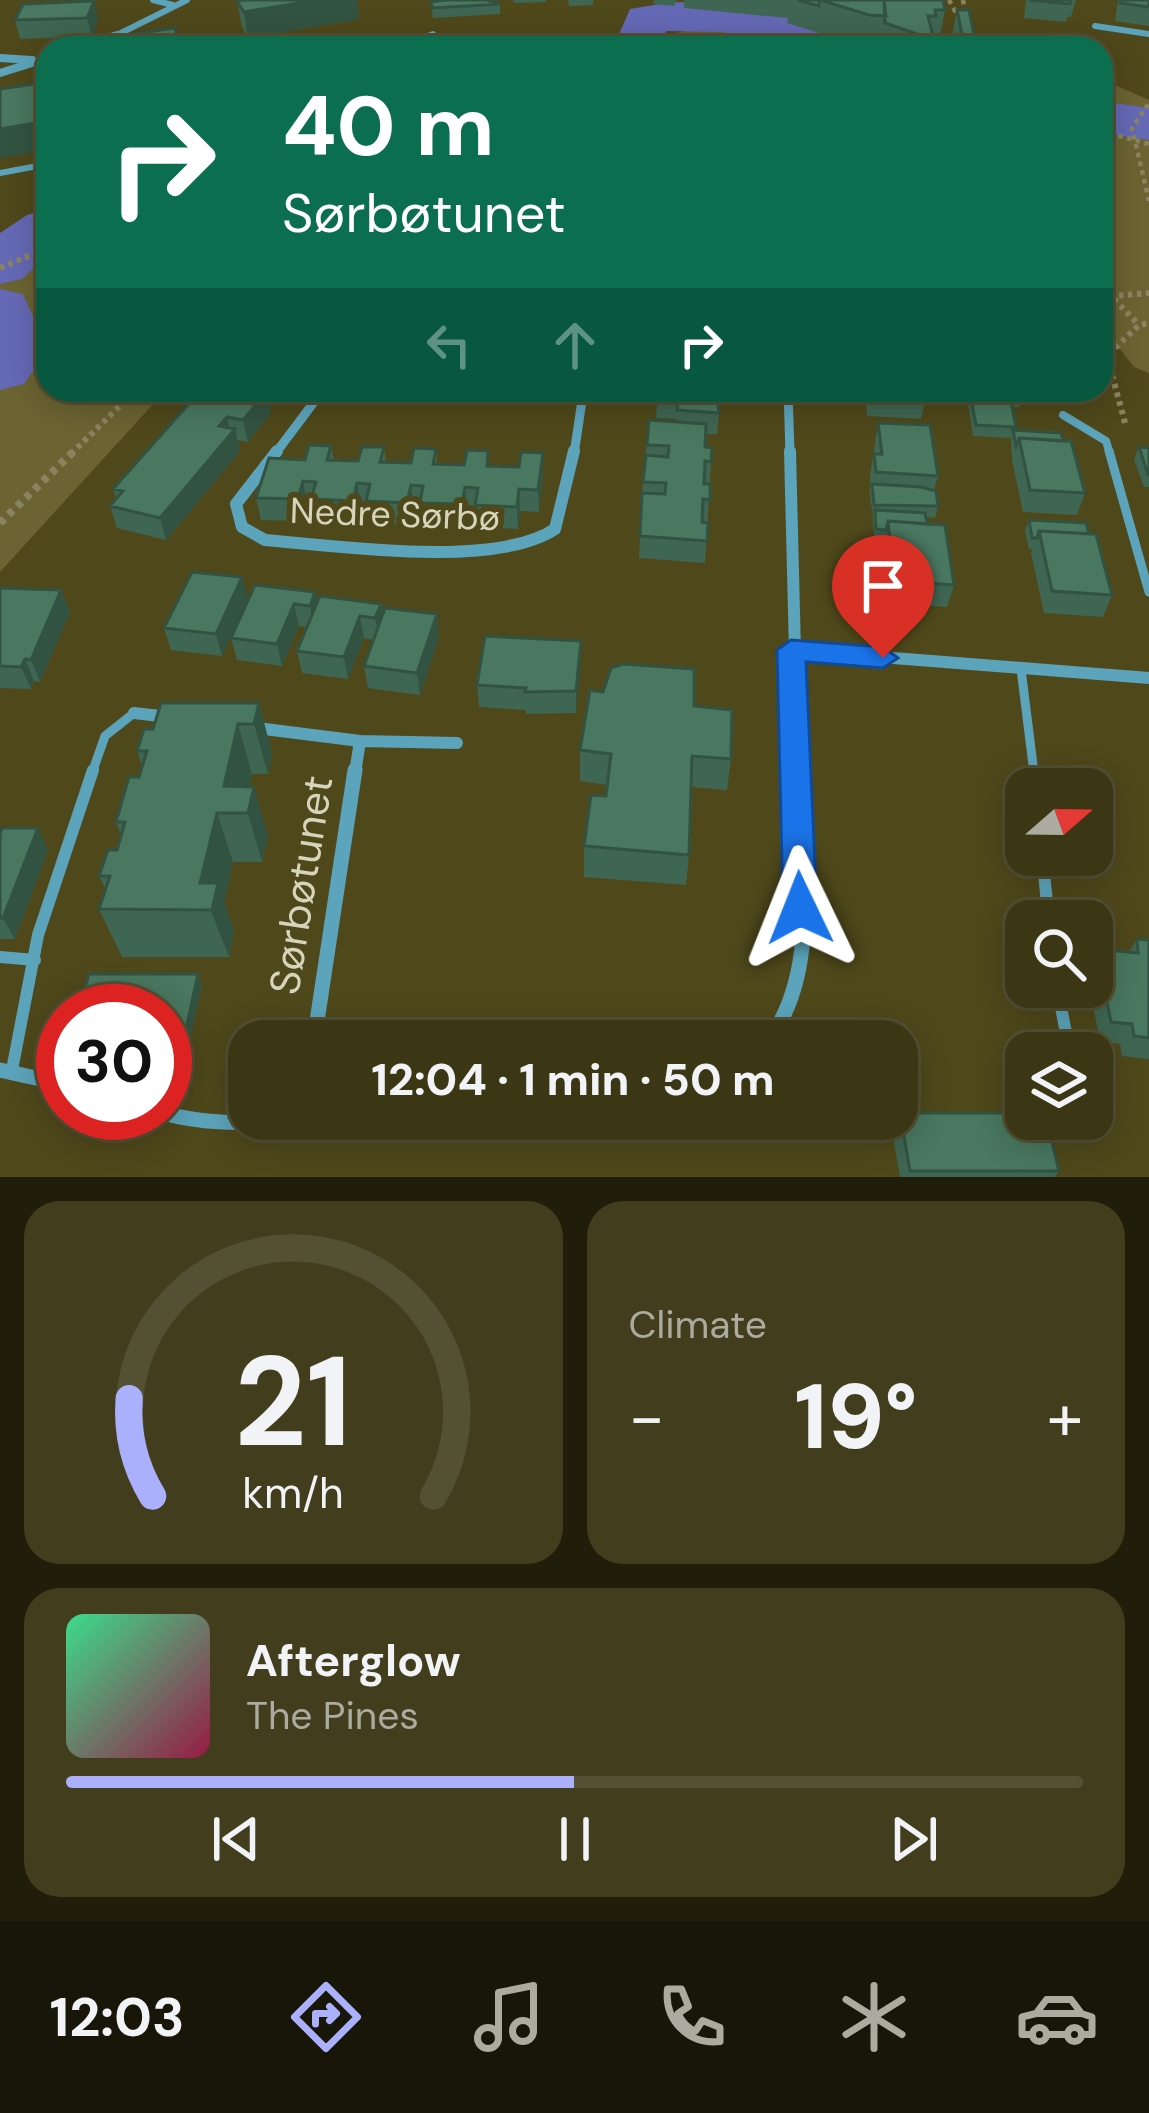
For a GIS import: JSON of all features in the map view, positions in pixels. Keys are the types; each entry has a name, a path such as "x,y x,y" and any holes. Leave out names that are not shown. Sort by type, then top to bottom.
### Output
{"street":[{"path":"0,58 36,59"},
{"path":"0,73 36,62"},
{"name":"Nedre Sørbø","path":"314,402 236,504 242,527 265,540 480,551 527,546 552,536 563,514 582,402"},
{"path":"784,1020 802,951 788,402"},
{"path":"791,650 1149,678"},
{"path":"134,712 179,718"},
{"name":"Sørbøtunet","path":"224,724 360,741 457,743"},
{"name":"Sørbøtunet","path":"317,1020 360,741"},
{"path":"6,1070 36,1077"},
{"path":"192,1123 228,1124"}],"lane":[{"path":"153,0 173,5"},
{"path":"117,35 187,0"},
{"path":"1095,26 1149,34"},
{"path":"428,36 433,34"},
{"path":"0,173 36,166"},
{"path":"1063,415 1106,441 1149,592"},
{"path":"1021,669 1033,768"},
{"path":"6,1070 44,914 105,736 134,712"},
{"path":"0,957 35,960"}],"path":[{"path":"949,0 955,11 965,14"},
{"path":"963,0 969,31"},
{"path":"1148,107 1138,114 1132,128 1149,202"},
{"path":"1113,134 1149,144"},
{"path":"0,268 36,254"},
{"path":"1113,298 1149,293"},
{"path":"1113,298 1144,324 1113,351"},
{"path":"1111,458 1134,453 1113,378"},
{"path":"0,523 124,402"},
{"path":"298,402 312,405"}],"shaded area":[{"path":"738,18 849,36 664,36"},
{"path":"1113,84 1149,100 1149,373 1134,367 1113,340"},
{"path":"36,251 36,402 155,402 0,572 0,281"}],"building":[{"path":"317,0 244,12 237,1"},
{"path":"820,0 884,0 886,16 869,15"},
{"path":"884,0 943,0 945,10 928,16 933,36 885,23"},
{"path":"1149,0 1149,7 1120,3"},
{"path":"94,1 87,18 15,20 23,4"},
{"path":"431,2 500,4 432,8"},
{"path":"957,10 969,10 974,36 962,36"},
{"path":"175,28 177,36 118,36"},
{"path":"36,84 36,123 0,129 0,89"},
{"path":"190,402 258,402 243,420 227,417 219,426 235,429 160,518 110,506 123,491 113,489"},
{"path":"678,402 718,402 719,413 677,410"},
{"path":"972,402 1011,402 1016,427 976,425"},
{"path":"649,420 706,424 705,447 712,448 711,462 705,461 704,484 710,484 710,500 703,499 702,522 708,523 707,541 640,536 642,493 665,494 666,483 643,482 646,455 668,457 669,446 647,445"},
{"path":"878,423 930,425 938,476 876,472 874,454 882,454"},
{"path":"1013,430 1061,433 1063,441 1019,438 1016,446"},
{"path":"1019,438 1071,441 1085,493 1030,490"},
{"path":"309,445 331,446 327,460 358,461 362,447 384,447 380,462 411,463 414,448 436,449 433,464 464,465 467,450 488,451 487,466 519,467 521,452 543,453 538,490 519,489 517,507 475,505 478,488 465,487 462,504 420,503 423,486 411,485 407,503 366,501 370,484 357,483 353,501 311,499 316,482 303,481 298,499 256,498 269,458 305,460"},
{"path":"1139,447 1149,448 1149,475 1148,475"},
{"path":"872,484 936,491 938,506 874,505"},
{"path":"875,510 925,513 927,524 888,521 886,530 876,529"},
{"path":"1029,520 1086,523 1089,534 1039,531 1032,538"},
{"path":"888,521 945,525 954,585 894,581"},
{"path":"1039,531 1096,534 1112,595 1052,591"},
{"path":"192,572 242,577 216,634 164,628"},
{"path":"255,585 315,592 310,606 294,604 277,644 231,638"},
{"path":"0,588 61,590 31,660 25,659 21,667 0,666"},
{"path":"320,596 381,604 375,618 360,616 344,657 297,651"},
{"path":"385,608 437,614 417,673 364,666"},
{"path":"485,636 581,641 576,691 525,692 526,688 477,685"},
{"path":"623,664 694,669 694,706 732,710 731,759 692,756 689,855 584,846 591,795 606,796 611,754 580,750 590,690 603,692 611,668"},
{"path":"161,703 259,703 254,724 238,724 224,786 254,787 248,813 217,813 200,883 218,883 212,910 99,909 110,876 99,876 108,850 117,850 125,822 116,822 129,777 139,777 147,751 137,751 144,729 153,729"},
{"path":"2,828 38,828 0,918 0,834"},
{"path":"1137,939 1149,940 1149,1038 1134,1036 1132,1024 1111,1022 1108,1008 1113,1008 1113,951 1138,953"},
{"path":"89,974 198,974 192,1002 192,984 86,984"},
{"path":"918,1113 1005,1113 1005,1140 1051,1140 1059,1171 910,1171 905,1140 918,1140"}],"waterway":[{"path":"641,36 646,19 672,16 723,18 805,36"},
{"path":"1113,119 1149,124"},
{"path":"0,266 3,258 36,236"},
{"path":"0,308 16,354 0,370"}],"route":[{"path":"800,908 791,650 883,658"}]}
